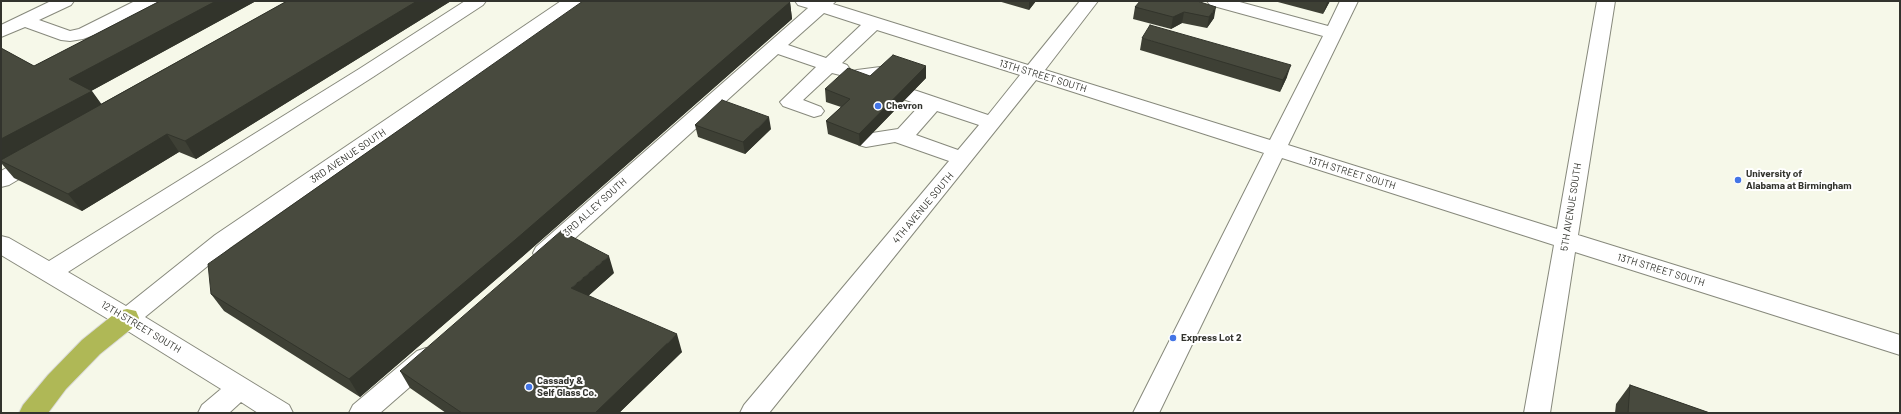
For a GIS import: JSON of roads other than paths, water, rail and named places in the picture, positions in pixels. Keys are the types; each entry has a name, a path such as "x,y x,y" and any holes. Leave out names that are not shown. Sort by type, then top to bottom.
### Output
{"highway":[{"path":"32,413 57,382 91,346 127,318"}],"street":[{"path":"1,32 65,1"},
{"path":"24,21 61,35 70,36 83,34 148,1"},
{"path":"50,272 360,78 477,1"},
{"name":"3RD AVENUE SOUTH","path":"127,318 223,241 573,1"},
{"name":"4TH AVENUE SOUTH","path":"753,413 963,159 1089,1"},
{"path":"1216,1 1333,33"},
{"path":"1146,413 1277,150 1349,1"},
{"name":"5TH AVENUE SOUTH","path":"1536,413 1606,1"},
{"name":"13TH STREET SOUTH","path":"818,3 874,23 1032,73 1900,345"},
{"name":"3RD ALLEY SOUTH","path":"528,268 775,47 818,3"},
{"path":"824,116 790,102 874,23"},
{"path":"775,47 858,76 882,77"},
{"path":"963,159 885,135 922,95 992,123"},
{"path":"1,180 50,152"},
{"name":"12TH STREET SOUTH","path":"1,244 127,318 280,413"},
{"path":"362,413 439,346"},
{"path":"211,413 240,388"}],"place":[{"name":"Chevron","path":"878,106"},
{"name":"University of Alabama at Birmingham","path":"1738,180"},
{"name":"Express Lot 2","path":"1173,338"},
{"name":"Cassady & Self Glass Co.","path":"529,387"}]}
